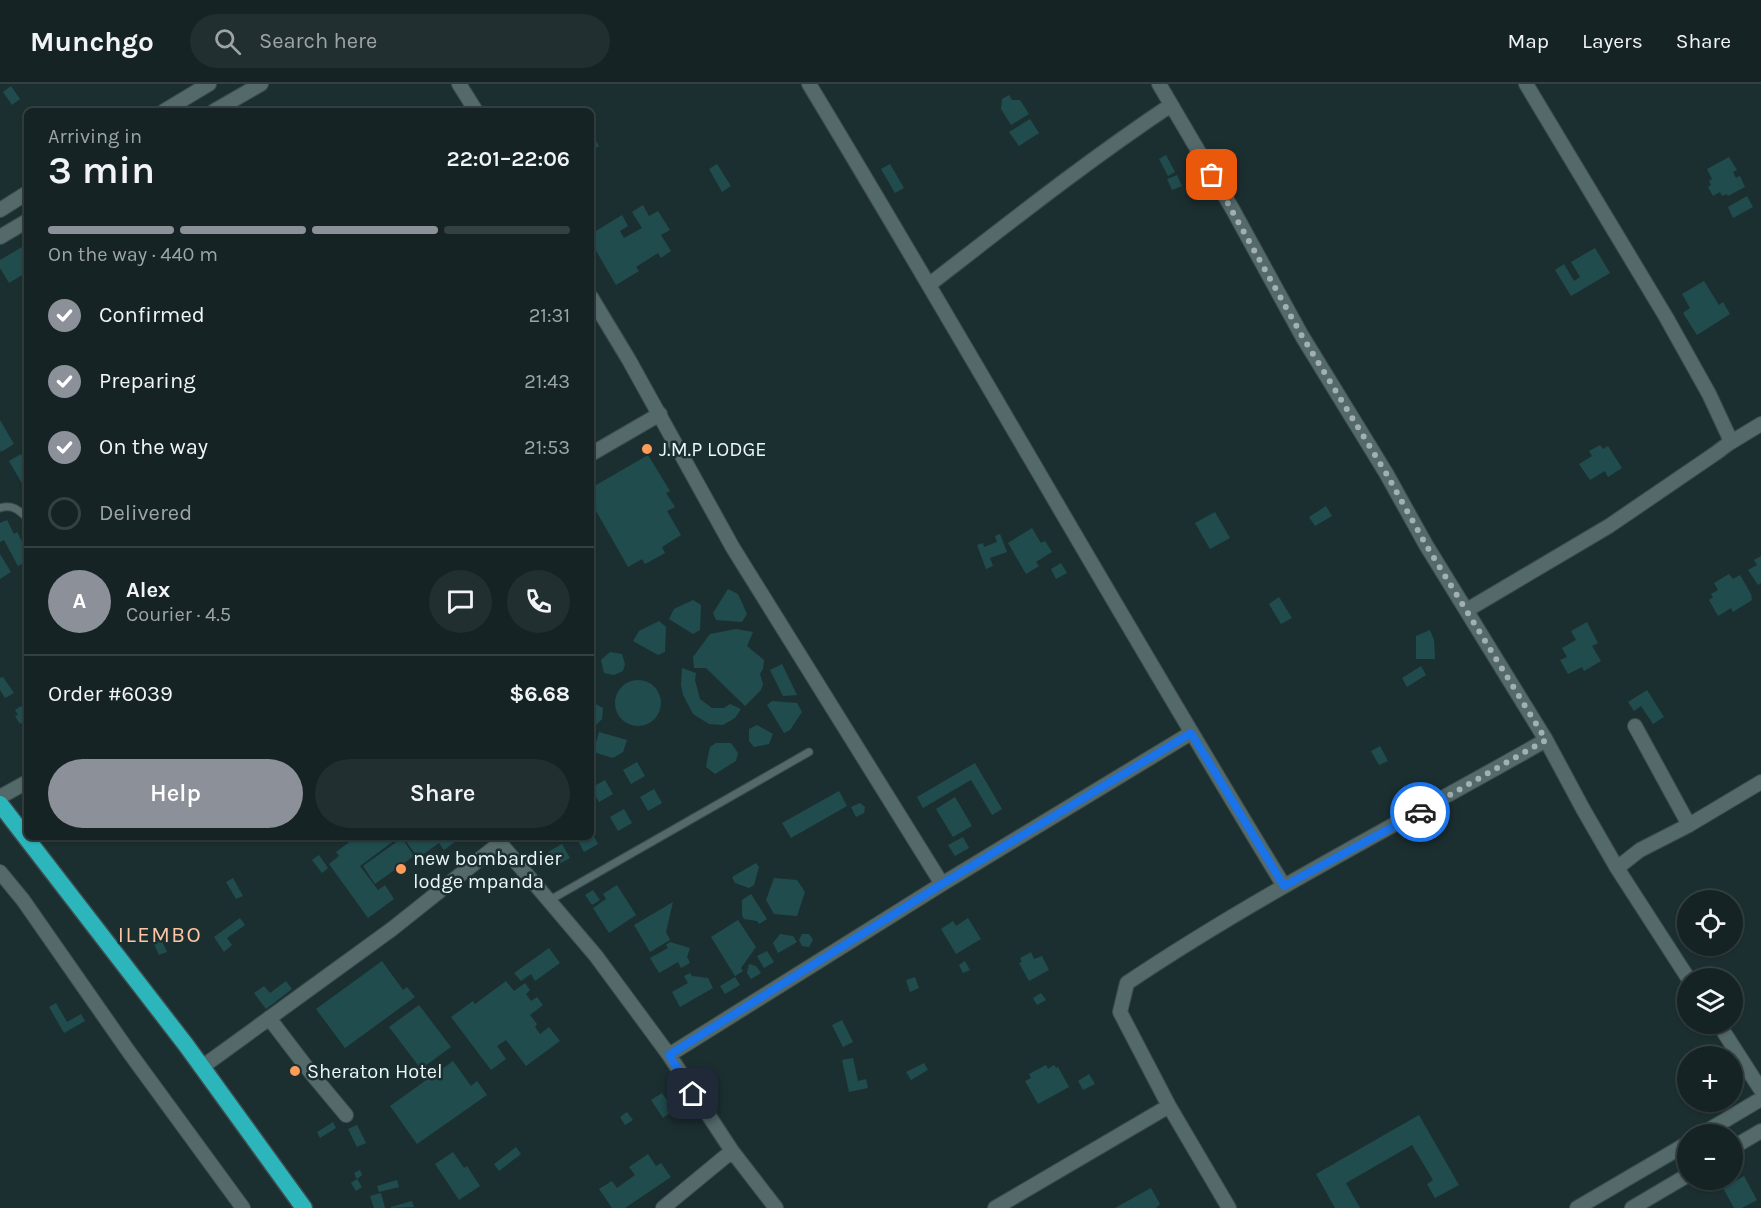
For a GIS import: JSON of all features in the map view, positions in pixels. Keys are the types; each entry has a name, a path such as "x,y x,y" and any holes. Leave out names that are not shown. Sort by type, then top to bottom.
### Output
{"highway":[{"path":"0,804 24,835"},
{"path":"28,840 202,1067 303,1208"}],"street":[{"path":"169,108 209,84"},
{"path":"219,108 261,84"},
{"path":"459,84 474,108"},
{"path":"809,84 930,284 1191,733 1284,886"},
{"path":"1159,84 1233,210 1302,336 1386,473 1426,545 1546,740 1582,809 1617,868 1682,968"},
{"path":"1526,84 1666,317 1709,394 1730,439 1728,444"},
{"path":"930,284 1054,188 1171,105"},
{"path":"0,210 24,195"},
{"path":"0,237 24,223"},
{"path":"594,302 660,414 733,548 942,884"},
{"path":"594,452 660,414"},
{"path":"1467,610 1609,526 1761,423"},
{"path":"1635,726 1689,825"},
{"path":"669,1055 942,884 1191,733"},
{"path":"1229,1208 1169,1106 1120,1012 1127,983 1284,886 1546,740"},
{"path":"1617,868 1640,850 1689,825 1761,782"},
{"path":"0,797 24,784"},
{"path":"202,1067 392,929 497,840 596,956 669,1055 732,1150 777,1208"},
{"path":"0,872 23,900 129,1052 243,1208"},
{"path":"269,1018 310,1073 346,1115"},
{"path":"1725,1034 1761,1090"},
{"path":"1719,1124 1761,1099"},
{"path":"994,1208 1169,1106"},
{"path":"1743,1142 1761,1131"},
{"path":"1577,1208 1677,1149"},
{"path":"663,1208 732,1150"},
{"path":"1632,1208 1677,1181"}],"lane":[{"path":"0,508 7,506 17,509 24,515"},
{"path":"550,900 809,752"}],"building":[{"path":"11,86 20,99 12,105 3,92"},
{"path":"1009,95 1012,100 1020,100 1029,114 1011,125 1001,109 1002,99"},
{"path":"1030,119 1039,133 1019,146 1009,132"},
{"path":"594,137 599,146 594,149"},
{"path":"1166,155 1175,172 1168,176 1159,159"},
{"path":"1729,157 1737,170 1733,172 1736,178 1740,176 1745,187 1728,196 1727,194 1722,196 1720,192 1713,196 1708,187 1712,179 1707,169"},
{"path":"717,164 731,186 722,192 709,169"},
{"path":"890,164 904,188 895,193 881,169"},
{"path":"1177,175 1182,186 1172,190 1167,179"},
{"path":"1747,196 1753,207 1733,218 1728,207"},
{"path":"643,205 649,216 658,211 670,230 661,235 671,251 661,258 658,253 636,267 639,271 616,285 594,247 594,232 622,215 628,226 620,231 624,238 642,228 632,212"},
{"path":"24,246 24,274 9,283 0,268 0,260"},
{"path":"1595,248 1610,273 1571,296 1555,270 1564,264 1574,281 1580,277 1571,262"},
{"path":"1704,281 1719,305 1723,302 1730,314 1697,335 1683,313 1690,308 1682,294"},
{"path":"0,420 14,444 1,452 0,450"},
{"path":"1600,445 1603,449 1608,446 1622,468 1608,477 1605,471 1590,480 1579,464 1592,456 1589,451"},
{"path":"21,454 24,459 24,487 9,461"},
{"path":"648,455 670,491 666,493 675,507 667,511 681,535 662,547 665,553 645,564 642,559 628,567 594,507 594,486"},
{"path":"1326,506 1332,516 1315,526 1309,517"},
{"path":"1215,512 1230,538 1210,549 1195,523"},
{"path":"7,520 14,534 17,532 24,545 24,563 18,566 4,540 0,542 0,523"},
{"path":"1032,528 1041,543 1045,541 1052,552 1036,562 1039,566 1026,574 1008,543"},
{"path":"1000,534 1007,552 990,558 993,566 986,569 977,545 983,543 984,547 997,542 995,536"},
{"path":"0,554 11,572 0,579"},
{"path":"1761,556 1761,583 1758,585 1748,570 1757,565 1754,560"},
{"path":"1061,563 1067,573 1056,579 1051,569"},
{"path":"1729,574 1733,579 1740,575 1752,600 1733,612 1731,608 1718,616 1709,600 1713,597 1711,594 1718,590 1714,583"},
{"path":"728,589 738,594 747,614 742,622 716,620 713,613"},
{"path":"1279,597 1292,618 1281,624 1269,604"},
{"path":"693,600 701,605 700,630 693,634 669,619 674,609"},
{"path":"659,621 666,627 665,652 658,655 633,641 639,631"},
{"path":"1587,622 1598,643 1592,646 1601,661 1584,671 1582,667 1568,674 1560,660 1567,657 1562,648 1576,640 1571,631"},
{"path":"736,629 753,632 747,646 764,660 760,674 763,684 761,690 745,706 706,668 694,668 693,657 710,634"},
{"path":"1430,630 1434,640 1435,659 1416,659 1416,636"},
{"path":"610,652 622,654 625,664 623,671 614,675 604,673 601,660"},
{"path":"782,664 797,695 783,696 770,670"},
{"path":"1421,666 1426,675 1407,687 1402,678"},
{"path":"682,668 696,673 695,680 700,699 712,708 724,708 730,704 741,709 735,718 723,725 709,724 693,714 683,695"},
{"path":"3,677 14,693 5,698 0,690 0,678"},
{"path":"638,680 654,687 661,703 654,719 638,726 622,719 615,703 622,687"},
{"path":"1647,690 1664,717 1653,724 1641,706 1634,711 1628,702"},
{"path":"772,701 797,703 802,712 790,730 784,733 767,705"},
{"path":"594,703 603,708 602,719 595,726"},
{"path":"21,706 24,710 24,721 20,724 15,716 18,715 15,710"},
{"path":"757,725 773,734 769,744 754,747 749,741 749,729"},
{"path":"599,732 627,740 623,752 613,758 594,752"},
{"path":"716,743 731,743 738,753 736,761 715,774 706,767 710,747"},
{"path":"1380,746 1388,761 1379,765 1371,751"},
{"path":"637,762 645,776 631,784 623,770"},
{"path":"975,763 1002,809 992,815 971,780 923,808 917,797"},
{"path":"605,780 613,794 599,802 594,793 594,786"},
{"path":"654,789 662,803 648,811 640,797"},
{"path":"839,791 847,806 791,838 782,823"},
{"path":"955,797 972,826 953,837 936,809"},
{"path":"860,803 865,807 864,813 856,817 851,807"},
{"path":"624,809 632,823 618,831 610,817"},
{"path":"594,837 598,844 584,852 578,840 594,840"},
{"path":"963,837 969,848 955,856 948,845"},
{"path":"352,840 395,840 360,866 378,890 385,885 394,899 368,918 329,864 339,856 336,852"},
{"path":"399,840 403,840 414,856 375,884 363,866"},
{"path":"405,840 458,840 444,850 439,843 418,858"},
{"path":"562,844 570,858 556,866 548,852"},
{"path":"319,855 328,868 322,873 312,860"},
{"path":"756,863 759,867 754,885 749,888 735,883 732,877"},
{"path":"233,878 243,896 236,899 226,882"},
{"path":"774,878 797,880 805,892 797,916 774,914 766,900"},
{"path":"617,885 636,915 609,933 593,908 606,899 603,894"},
{"path":"593,890 600,900 592,905 585,895"},
{"path":"751,894 767,919 759,924 757,921 744,919 742,915 742,900"},
{"path":"673,902 666,932 670,940 650,952 634,925"},
{"path":"240,918 245,925 227,938 232,945 224,952 214,937"},
{"path":"968,918 981,939 956,954 941,929 953,921 956,926"},
{"path":"738,920 756,947 741,968 743,971 735,976 711,937"},
{"path":"780,934 793,936 797,942 778,953 773,943"},
{"path":"802,934 809,934 813,940 809,947 802,946 799,940"},
{"path":"161,939 167,952 159,955 153,942"},
{"path":"670,942 690,948 687,957 690,963 681,968 678,962 659,973 650,958 668,948 666,945"},
{"path":"549,948 560,963 535,981 531,974 521,981 514,973"},
{"path":"767,951 774,962 764,968 757,956"},
{"path":"1031,952 1034,959 1042,956 1049,970 1029,981 1019,963 1022,962 1020,958"},
{"path":"382,961 403,990 407,987 415,997 345,1048 316,1009"},
{"path":"965,961 970,970 963,973 959,965"},
{"path":"749,964 756,966 761,973 751,979 747,973"},
{"path":"690,973 692,976 708,978 713,988 680,1007 672,992 688,983 684,976"},
{"path":"735,977 740,985 725,994 720,986"},
{"path":"915,977 919,988 910,992 906,980"},
{"path":"286,981 292,989 266,1009 254,993 264,986 270,993"},
{"path":"506,981 514,991 525,983 530,990 526,994 531,1001 537,997 543,1005 530,1015 537,1024 535,1027 540,1034 549,1027 560,1041 526,1066 506,1040 497,1046 506,1059 491,1070 451,1017 473,1001 475,1004"},
{"path":"1041,993 1046,1000 1037,1005 1033,998"},
{"path":"56,1003 67,1022 81,1014 85,1021 64,1033 49,1007"},
{"path":"419,1005 451,1047 421,1069 389,1027"},
{"path":"842,1020 853,1042 843,1047 832,1025"},
{"path":"853,1058 858,1081 866,1079 868,1088 849,1092 842,1060"},
{"path":"453,1061 471,1086 477,1081 487,1095 417,1144 390,1106"},
{"path":"924,1063 928,1070 911,1080 906,1072"},
{"path":"1046,1065 1048,1069 1054,1065 1058,1067 1069,1087 1038,1104 1025,1081 1031,1078 1029,1074"},
{"path":"1089,1074 1095,1084 1083,1090 1078,1081"},
{"path":"662,1093 674,1110 663,1118 651,1100"},
{"path":"627,1112 633,1120 625,1125 620,1117"},
{"path":"1419,1115 1459,1185 1435,1198 1427,1184 1433,1180 1412,1145 1346,1183 1360,1208 1335,1208 1316,1174"},
{"path":"333,1122 336,1128 320,1138 317,1132"},
{"path":"357,1125 366,1143 357,1147 348,1129"},
{"path":"516,1147 521,1154 499,1171 494,1164"},
{"path":"453,1152 464,1168 467,1166 480,1186 459,1200 435,1164"},
{"path":"648,1154 656,1166 661,1163 671,1177 625,1208 612,1208 599,1189 612,1181 617,1188 635,1175 629,1167"},
{"path":"360,1170 362,1175 357,1179 354,1173"},
{"path":"1743,1177 1757,1200 1742,1208 1734,1208 1724,1190 1743,1190"},
{"path":"357,1179 362,1187 356,1191 351,1183"},
{"path":"397,1180 399,1187 379,1192 377,1186"},
{"path":"1151,1188 1160,1204 1156,1208 1115,1208"},
{"path":"381,1193 385,1208 374,1208 370,1196"},
{"path":"412,1201 414,1207 391,1208 391,1207"}],"way so far":[{"path":"1212,175 1302,336 1386,473 1426,545 1546,740 1420,812"}],"place":[{"name":"J.M.P LODGE","path":"647,449"},
{"name":"new bombardier lodge mpanda","path":"401,869"},
{"name":"Sheraton Hotel","path":"295,1071"}],"district":[{"name":"ILEMBO","path":"160,934"}],"route":[{"path":"693,1094 669,1055 942,884 1191,733 1284,886 1420,812"}]}
